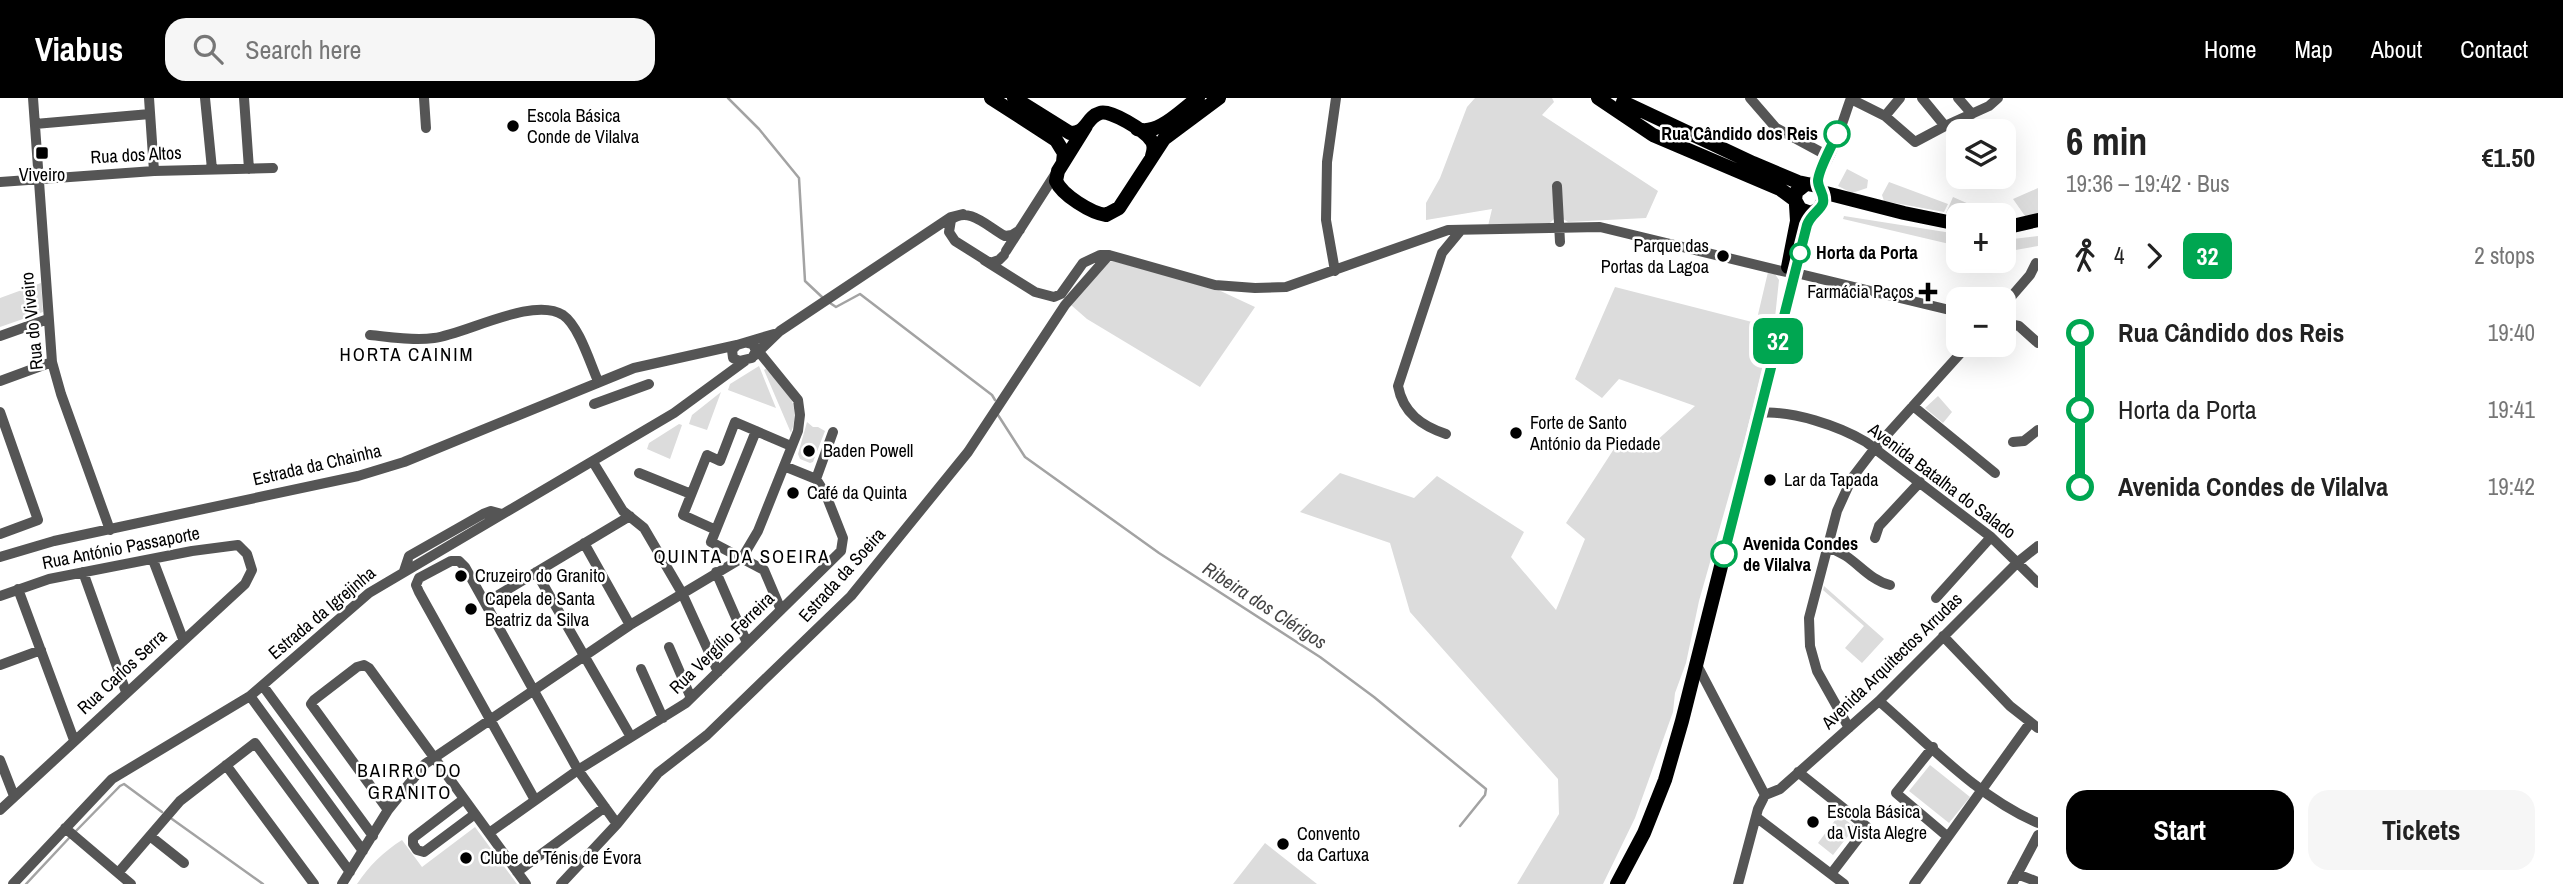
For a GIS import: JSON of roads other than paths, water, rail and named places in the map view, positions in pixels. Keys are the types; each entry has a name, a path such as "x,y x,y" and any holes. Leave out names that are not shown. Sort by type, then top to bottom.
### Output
{"main road":[{"path":"991,98 1056,140 1064,153 1057,183 1066,193 1098,214 1110,214 1119,208 1168,135 1219,98"},
{"path":"1014,98 1070,133 1079,133 1099,113 1107,112 1137,129 1153,143 1152,156"},
{"path":"1137,129 1154,130 1198,98"},
{"path":"1596,98 1653,135 1750,170 1815,185 1838,198 1946,222"},
{"path":"1620,100 1657,127 1750,170 1785,191 1803,212 1831,207 1904,213"},
{"path":"1060,166 1088,122"},
{"path":"1617,884 1644,833 1665,780 1693,683 1766,408 1791,273 1797,222 1796,192 1815,185"},
{"path":"1791,273 1807,225 1823,200 1815,185"},
{"path":"2016,225 2038,220"}],"street":[{"name":"Rua do Viveiro","path":"33,98 52,362 110,530"},
{"path":"149,98 153,171"},
{"path":"205,98 212,169"},
{"path":"244,98 249,169"},
{"path":"424,98 426,128"},
{"path":"1335,271 1326,220 1327,162 1336,98"},
{"path":"1750,98 1776,128 1828,156"},
{"path":"1815,185 1851,98 1885,116 1915,142 1989,106 1998,98"},
{"path":"1885,116 1900,98"},
{"path":"1922,98 1945,126"},
{"path":"1958,98 1972,114"},
{"path":"35,124 150,114"},
{"path":"984,260 995,262 1005,253 1060,166"},
{"name":"Rua dos Altos","path":"0,181 153,171 273,168"},
{"path":"1557,186 1560,242"},
{"path":"1040,198 1052,190 1066,193"},
{"path":"955,241 949,232 949,224 953,218 963,214 1009,236 1020,230"},
{"name":"Estrada da Igrejinha","path":"13,884 112,779 250,696 358,602 404,570 674,413 717,381 745,352 951,217 963,214"},
{"path":"928,233 940,232 1035,292 1054,297 1061,294 1083,263 1091,258 1109,255 1215,285 1286,287 1448,230 1600,227 1946,309"},
{"path":"1447,434 1428,428 1411,414 1401,399 1398,386 1443,253 1461,230"},
{"path":"999,233 1006,241 1002,267 1009,276"},
{"path":"1423,239 1431,240 1443,253"},
{"name":"Estrada da Soeira","path":"561,884 617,824 658,773 707,735 851,596 968,452 1065,305 1109,255"},
{"path":"2016,291 2030,275 2036,262"},
{"path":"370,335 437,338 495,318 552,310 564,316 575,327 598,381"},
{"path":"0,336 48,319"},
{"path":"2016,325 2038,343"},
{"name":"Estrada da Chainha","path":"0,557 54,541 372,472 404,462 598,381 655,362 712,352 745,352"},
{"path":"342,884 388,810 412,778 433,757 534,692 630,625 742,558 758,531 798,430 800,415 798,400 745,352"},
{"path":"1849,728 1817,671 1810,646 1809,618 1837,510 1844,492 1875,448 1957,357"},
{"path":"0,381 52,362"},
{"path":"613,376 620,394"},
{"path":"594,404 649,384"},
{"path":"1913,406 1995,473"},
{"name":"Avenida Batalha do Salado","path":"1766,408 1846,432 1875,448 1991,537 2038,583"},
{"path":"0,412 38,520 0,534"},
{"path":"716,530 683,515 707,455 720,461 735,422 791,446"},
{"path":"2013,442 2024,441 2038,429"},
{"path":"756,431 711,542 764,570 781,610"},
{"path":"784,466 816,479 833,432"},
{"path":"593,462 617,503 643,528 682,593 718,672"},
{"path":"639,473 691,494"},
{"name":"Rua Vergílio Ferreira","path":"489,832 578,770 691,698 841,551 843,538 826,495 816,479"},
{"path":"1875,538 1879,526 1920,482"},
{"path":"485,603 630,516"},
{"path":"1936,598 1991,537"},
{"path":"584,543 630,625"},
{"name":"Rua António Passaporte","path":"0,596 49,579 192,551 237,545 247,554"},
{"name":"Avenida Arquitectos Arrudas","path":"1765,794 1780,789 1880,701 2018,562 2038,546"},
{"path":"1828,548 1847,555 1876,580 1890,585"},
{"name":"Rua Carlos Serra","path":"0,810 245,584 252,570 247,554"},
{"path":"153,560 183,639"},
{"path":"535,800 416,585 419,578 451,561 459,561 465,567 578,770 617,824"},
{"path":"83,572 126,692"},
{"path":"536,572 631,737"},
{"path":"716,572 747,643"},
{"path":"18,589 74,740"},
{"path":"1919,882 1948,837 2034,725 2010,706 1943,636"},
{"path":"669,647 691,698"},
{"path":"0,665 41,650"},
{"path":"388,810 311,704 357,667 364,665 369,668 526,884"},
{"path":"1697,665 1765,794 1738,884"},
{"path":"642,669 663,718"},
{"path":"1693,683 1711,695"},
{"path":"263,686 373,836"},
{"path":"250,696 363,851"},
{"path":"1880,701 1983,792 2011,812 2038,823"},
{"path":"118,873 180,801 255,743 349,872"},
{"path":"1933,747 1896,793 1948,837"},
{"path":"0,760 14,796"},
{"path":"226,765 314,884"},
{"path":"1798,772 1867,827 1830,874"},
{"path":"464,799 413,838 417,850 424,852 475,814"},
{"path":"517,872 605,807"},
{"path":"1756,817 1844,884"},
{"path":"65,828 131,884"},
{"path":"150,835 184,863"},
{"path":"2038,835 2015,879 2038,883"}],"waterway":[{"name":"Ribeira dos Clérigos","path":"728,98 759,129 799,178 805,281 822,297"},
{"name":"Ribeira dos Clérigos","path":"830,303 836,307 860,294 995,400"},
{"name":"Ribeira dos Clérigos","path":"998,415 1025,457 1159,553 1320,657 1374,697 1486,789 1485,795 1460,826"},
{"path":"75,832 124,784 162,812"},
{"path":"172,819 263,884"},
{"path":"26,884 70,837"}],"place":[{"name":"Escola Básica Conde de Vilalva","path":"513,126"},
{"name":"Rua Cândido dos Reis","path":"1837,134"},
{"name":"Viveiro","path":"42,153"},
{"name":"Horta da Porta","path":"1800,253"},
{"name":"Parque das Portas da Lagoa","path":"1723,256"},
{"name":"Farmácia Paços","path":"1928,292"},
{"name":"Forte de Santo António da Piedade","path":"1516,433"},
{"name":"Baden Powell","path":"809,451"},
{"name":"Lar da Tapada","path":"1770,480"},
{"name":"Café da Quinta","path":"793,493"},
{"name":"Avenida Condes de Vilalva","path":"1724,554"},
{"name":"Cruzeiro do Granito","path":"461,576"},
{"name":"Capela de Santa Beatriz da Silva","path":"471,609"},
{"name":"Escola Básica da Vista Alegre","path":"1813,822"},
{"name":"Convento da Cartuxa","path":"1283,844"},
{"name":"Clube de Ténis de Évora","path":"466,858"}],"district":[{"name":"HORTA CAINIM","path":"407,354"},
{"name":"QUINTA DA SOEIRA","path":"742,556"},
{"name":"BAIRRO DO GRANITO","path":"410,781"}]}
